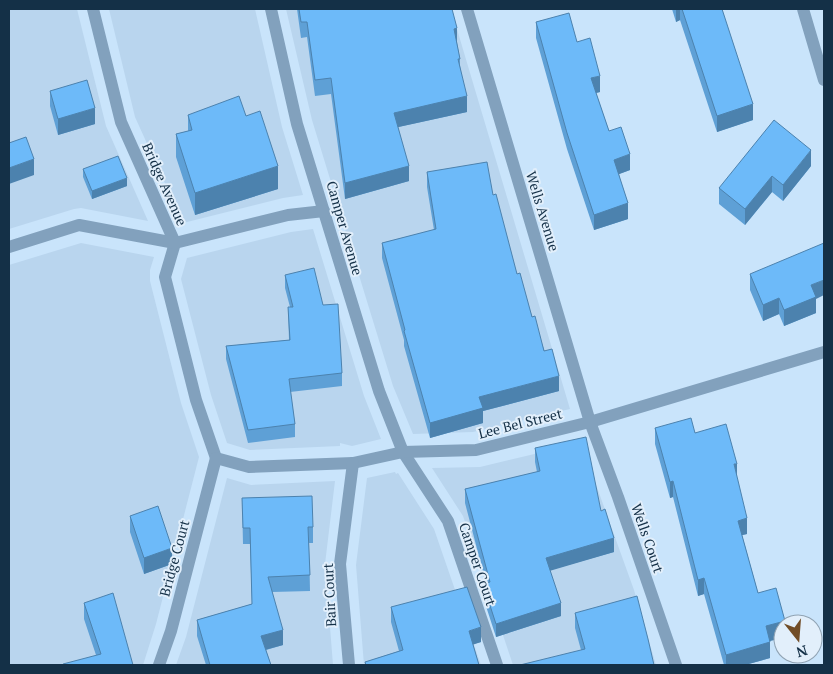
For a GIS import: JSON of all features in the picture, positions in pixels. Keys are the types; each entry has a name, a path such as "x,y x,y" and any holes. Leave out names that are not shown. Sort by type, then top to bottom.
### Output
{"street":[{"name":"Bridge Avenue","path":"93,9 120,122 176,243 164,277 196,400 216,458"},
{"name":"Camper Avenue","path":"271,9 298,124 379,391 403,452"},
{"name":"Wells Avenue","path":"467,9 590,422"},
{"path":"803,9 824,80"},
{"path":"9,247 79,225 176,243 288,215 324,211"},
{"name":"Lee Bel Street","path":"216,458 249,467 353,463 403,452 476,450 590,422 824,352"},
{"name":"Wells Court","path":"590,422 676,665"},
{"name":"Camper Court","path":"403,452 448,521 497,665"},
{"name":"Bridge Court","path":"159,665 171,631 216,458"},
{"name":"Bair Court","path":"349,665 340,564 353,463"}],"shaded area":[{"path":"9,9 77,9 106,126 148,221 81,208 9,229"},
{"path":"109,9 255,9 282,127 303,195 283,198 183,223 135,117"},
{"path":"286,9 451,9 570,409 473,432 413,434 393,386 346,233 337,192 334,192 312,120"},
{"path":"313,229 364,396 381,439 352,446 340,443 340,446 250,450 227,443 211,395 181,279 187,258 291,232"},
{"path":"81,243 154,257 150,270 150,281 181,403 199,457 156,624 143,665 9,665 9,265"},
{"path":"581,443 634,590 656,665 513,665 463,516 432,468 480,467"},
{"path":"395,472 396,474 398,473 434,529 481,665 364,665 356,565 367,478"},
{"path":"227,478 251,485 335,481 325,564 333,665 176,665 186,637"}],"building":[{"path":"299,9 452,9 457,28 454,29 460,59 458,59 467,96 394,113 409,166 345,183 331,78 315,80 307,22 301,22"},
{"path":"682,9 722,9 753,104 717,116"},
{"path":"569,13 577,42 590,38 600,76 591,78 609,131 621,127 630,154 614,160 628,203 594,215 567,133 536,22"},
{"path":"87,80 95,108 58,119 50,91"},
{"path":"239,96 246,116 260,111 278,166 195,193 176,134 192,130 188,115"},
{"path":"774,120 811,150 783,185 772,176 745,209 719,188"},
{"path":"26,137 34,159 9,168 9,143"},
{"path":"118,156 127,178 92,191 83,169"},
{"path":"487,162 493,195 496,194 517,274 520,273 532,317 535,316 544,351 552,349 559,376 479,397 483,408 430,423 382,243 436,229 427,172"},
{"path":"824,243 824,280 811,285 816,297 784,310 779,298 763,305 750,274"},
{"path":"314,268 323,305 338,304 342,373 289,379 295,424 248,430 226,346 290,340 288,307 293,307 285,275"},
{"path":"691,418 695,433 726,424 737,464 734,464 747,518 738,521 758,593 776,588 783,614 773,614 773,624 766,626 770,642 726,655 704,578 698,580 673,481 670,482 655,428"},
{"path":"586,437 601,511 605,509 614,538 546,558 561,603 496,624 483,584 490,582 465,489 540,471 535,448"},
{"path":"312,496 313,527 308,527 310,575 268,577 283,630 261,636 271,665 210,665 197,620 252,604 250,528 243,528 242,498"},
{"path":"158,506 172,548 144,558 130,516"},
{"path":"467,587 481,627 469,631 479,665 366,665 365,662 403,650 391,607"},
{"path":"113,593 133,665 64,665 101,654 84,603"},
{"path":"637,596 654,665 520,665 585,649 575,613"}]}
